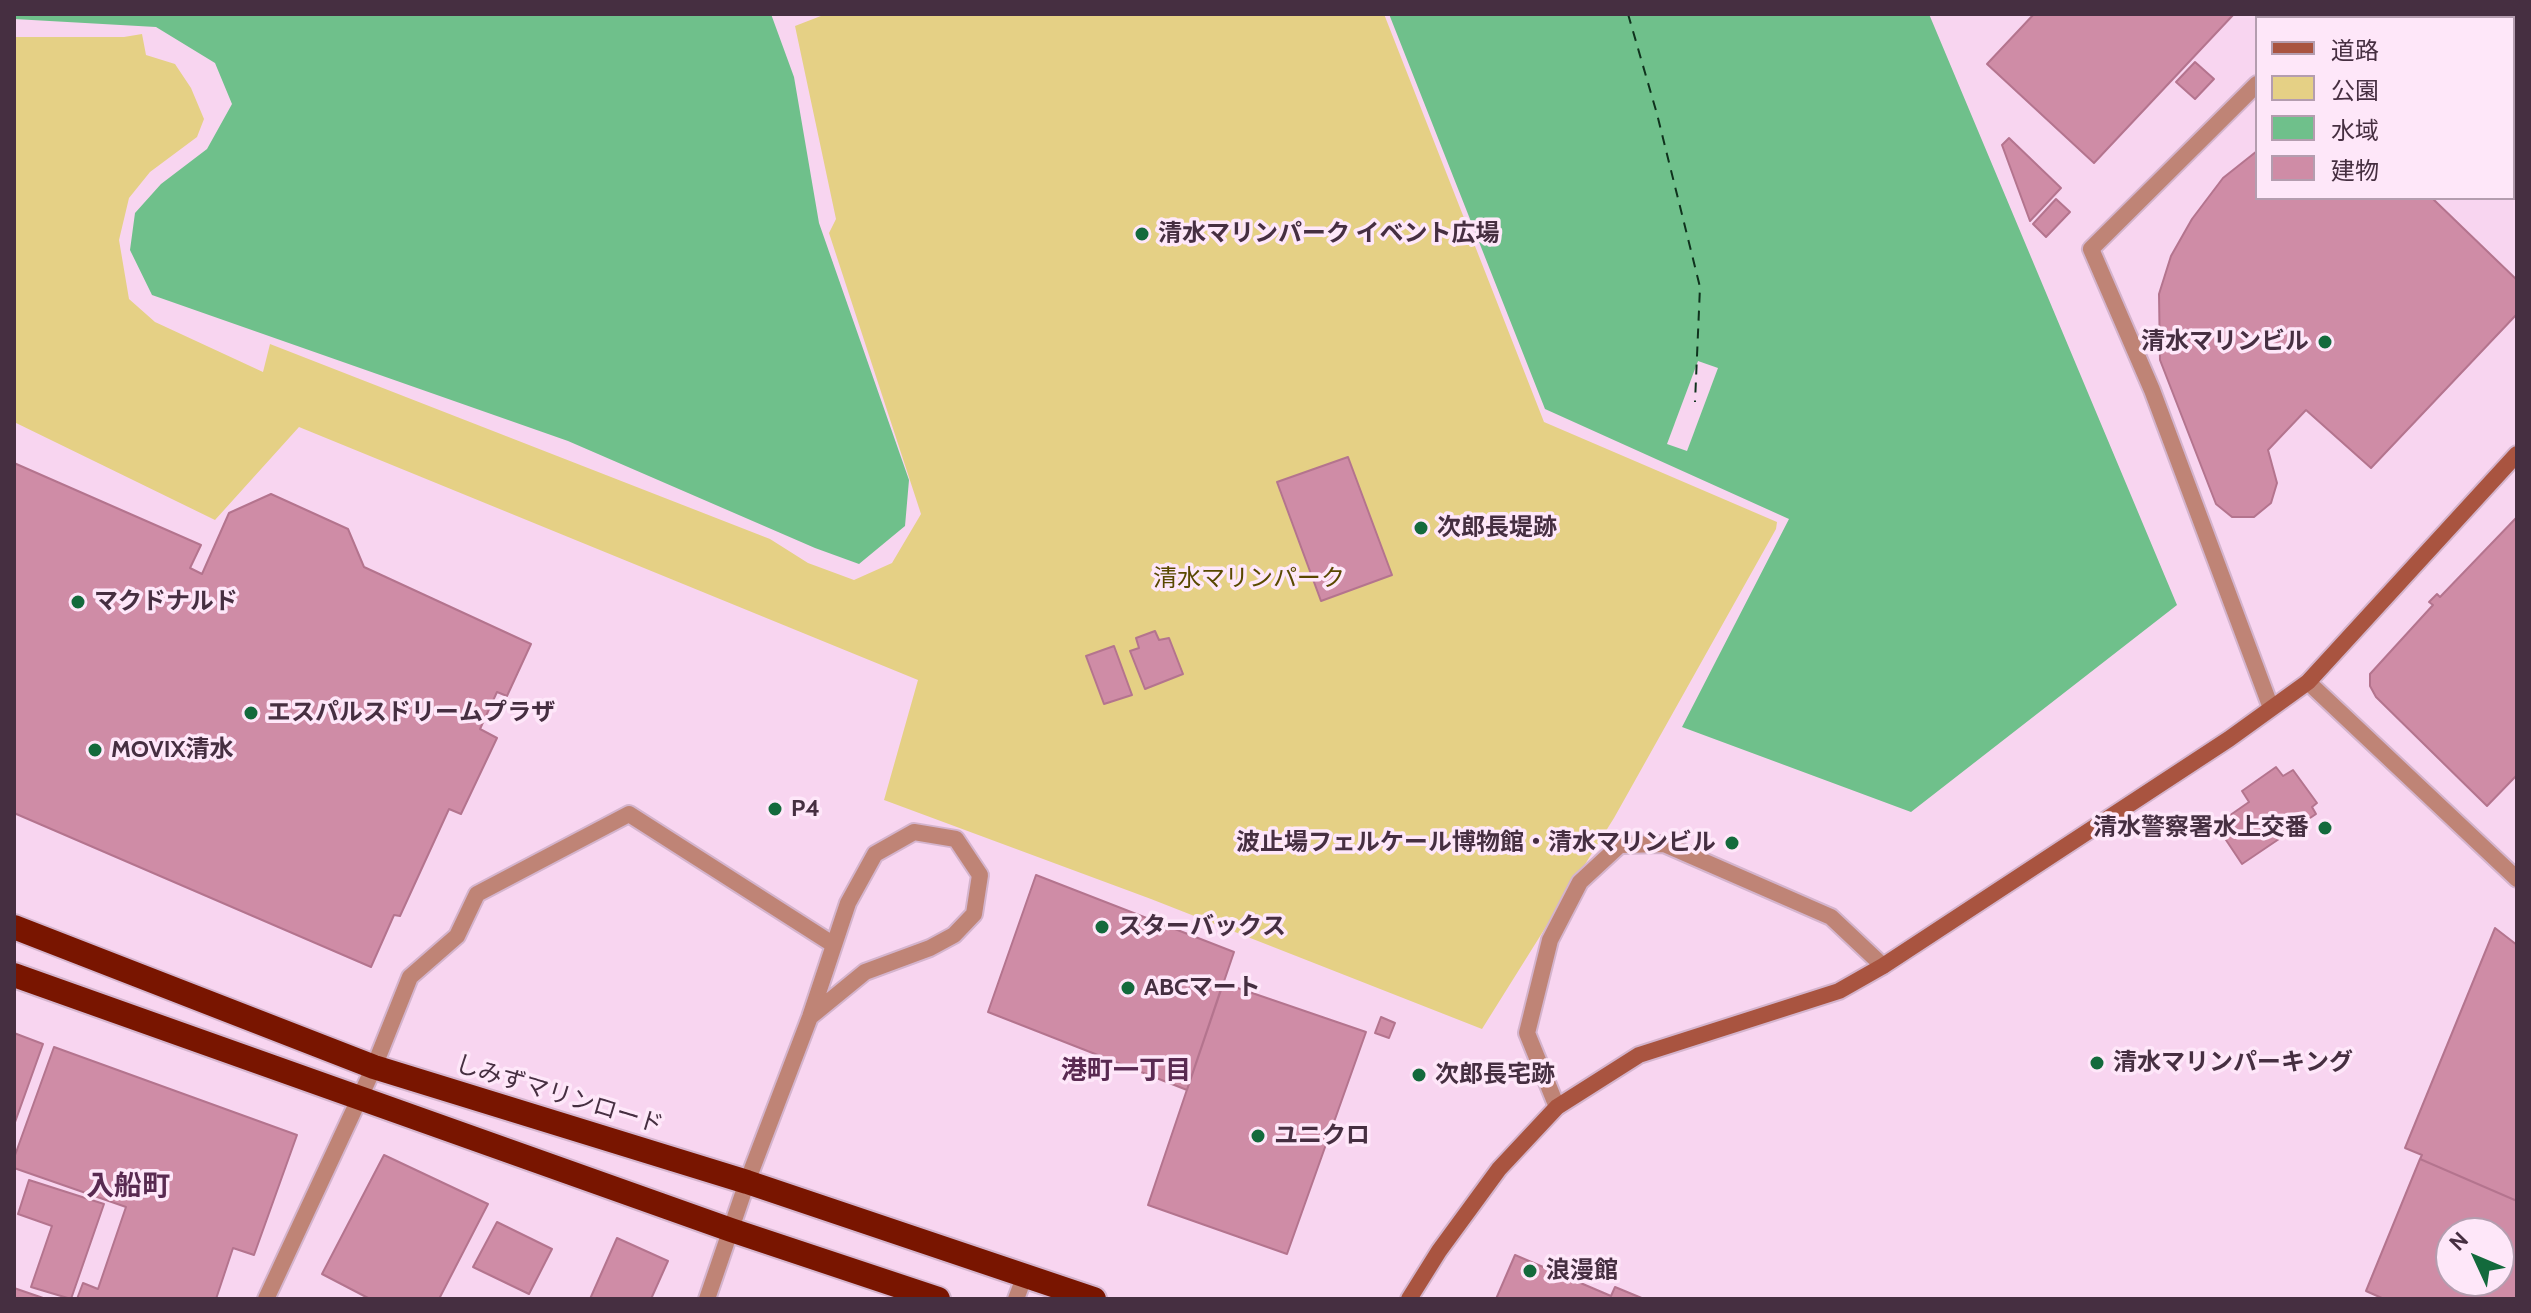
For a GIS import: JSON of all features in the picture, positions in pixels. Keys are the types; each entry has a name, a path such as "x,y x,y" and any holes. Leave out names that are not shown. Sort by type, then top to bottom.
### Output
{"highway":[{"name":"しみずマリンロード","path":"14,927 374,1067 747,1182 1094,1299"},
{"path":"14,975 731,1230 938,1299"}],"street":[{"path":"2255,86 2091,249 2152,390 2271,708"},
{"path":"1409,1299 1439,1251 1499,1169 1557,1107 1639,1055 1839,991 1883,966 2216,748 2308,682 2517,454"},
{"path":"2308,682 2517,879"},
{"path":"266,1299 374,1067 410,977 457,936 477,894 629,814 834,945"},
{"path":"707,1299 747,1182 810,1017 848,903 875,854 914,832 956,839 980,875 974,914 954,935 930,948 865,972 810,1017"},
{"path":"1557,1107 1527,1033 1550,940 1580,882 1620,845 1664,844 1831,917 1883,966"},
{"path":"1016,1299 1025,1275"}],"green space":[{"name":"清水マリンパーク","path":"826,14 1384,14 1544,422 1777,522 1776,529 1614,818 1482,1029 1151,899 884,800 918,680 299,427 215,520 14,422 14,37 124,37 142,34 146,55 175,64 191,88 204,119 197,137 150,172 129,198 119,240 129,299 155,322 263,372 270,344 770,539 808,563 854,580 892,563 921,514 829,233 836,219 795,26"}],"water":[{"path":"14,14 771,14 794,77 819,223 909,480 905,526 859,564 568,441 152,295 130,250 135,213 161,184 207,149 232,104 215,63 156,27 14,19"},
{"path":"1389,14 1929,14 2177,605 1911,812 1682,727 1789,519 1545,409"}],"pier":[{"path":"1698,361 1718,368 1687,451 1667,444"}],"building":[{"path":"2034,14 2234,14 2094,163 1987,64"},
{"path":"2195,62 2214,79 2195,99 2176,82"},
{"path":"2009,138 2061,188 2030,221 2002,145"},
{"name":"清水マリンビル","path":"2255,153 2255,200 2434,200 2517,280 2517,314 2371,468 2306,410 2268,450 2277,483 2271,503 2254,517 2232,517 2216,504 2160,360 2159,294 2171,256 2192,219 2223,178"},
{"path":"2056,199 2070,212 2046,237 2033,224"},
{"path":"1348,457 1392,575 1321,601 1277,482"},
{"name":"エスパルスドリームプラザ","path":"14,463 201,545 190,568 202,574 229,513 271,494 348,529 364,567 531,644 507,696 497,692 480,729 497,738 461,814 449,809 400,916 394,915 371,967 14,813"},
{"path":"2517,517 2517,775 2487,806 2376,697 2370,686 2370,674 2433,605 2429,602 2437,594 2440,597"},
{"path":"1155,631 1159,640 1169,638 1183,674 1145,689 1130,651 1139,648 1136,638"},
{"path":"1114,646 1132,695 1104,704 1086,656"},
{"path":"2276,767 2283,776 2293,770 2317,803 2312,807 2316,814 2242,864 2216,825 2249,802 2242,791"},
{"path":"1036,875 1234,952 1187,1090 988,1012"},
{"path":"2495,928 2517,945 2517,1201 2420,1159 2422,1155 2405,1148"},
{"path":"1223,983 1366,1032 1287,1254 1148,1205"},
{"path":"1381,1017 1395,1023 1389,1038 1375,1033"},
{"path":"14,1033 43,1044 14,1125"},
{"path":"54,1047 297,1135 254,1255 233,1248 216,1299 77,1299 83,1283 98,1289 126,1207 14,1168 14,1158"},
{"path":"384,1155 488,1204 439,1299 370,1299 322,1274"},
{"path":"2420,1159 2517,1201 2517,1299 2384,1299 2366,1291"},
{"path":"29,1180 104,1204 71,1299 31,1287 52,1226 18,1214"},
{"path":"497,1222 552,1249 529,1294 473,1267"},
{"path":"617,1238 668,1261 651,1299 590,1299"},
{"name":"浪漫館","path":"1515,1255 1611,1296 1615,1287 1644,1299 1496,1299"},
{"path":"14,1288 46,1299 14,1299"}],"ferry route":[{"path":"1628,14 1657,114 1700,287 1695,402"}],"place":[{"name":"清水マリンパーク イベント広場","path":"1142,234"},
{"name":"清水マリンビル","path":"2325,342"},
{"name":"次郎長堤跡","path":"1421,528"},
{"name":"マクドナルド","path":"78,602"},
{"name":"エスパルスドリームプラザ","path":"251,713"},
{"name":"MOVIX清水","path":"95,750"},
{"name":"P4","path":"775,809"},
{"name":"清水警察署水上交番","path":"2325,828"},
{"name":"波止場フェルケール博物館・清水マリンビル","path":"1732,843"},
{"name":"スターバックス","path":"1102,927"},
{"name":"ABCマート","path":"1128,988"},
{"name":"清水マリンパーキング","path":"2097,1063"},
{"name":"次郎長宅跡","path":"1419,1075"},
{"name":"ユニクロ","path":"1258,1136"},
{"name":"浪漫館","path":"1530,1271"}],"district":[{"name":"港町一丁目","path":"1126,1071"},
{"name":"入船町","path":"128,1187"}]}
